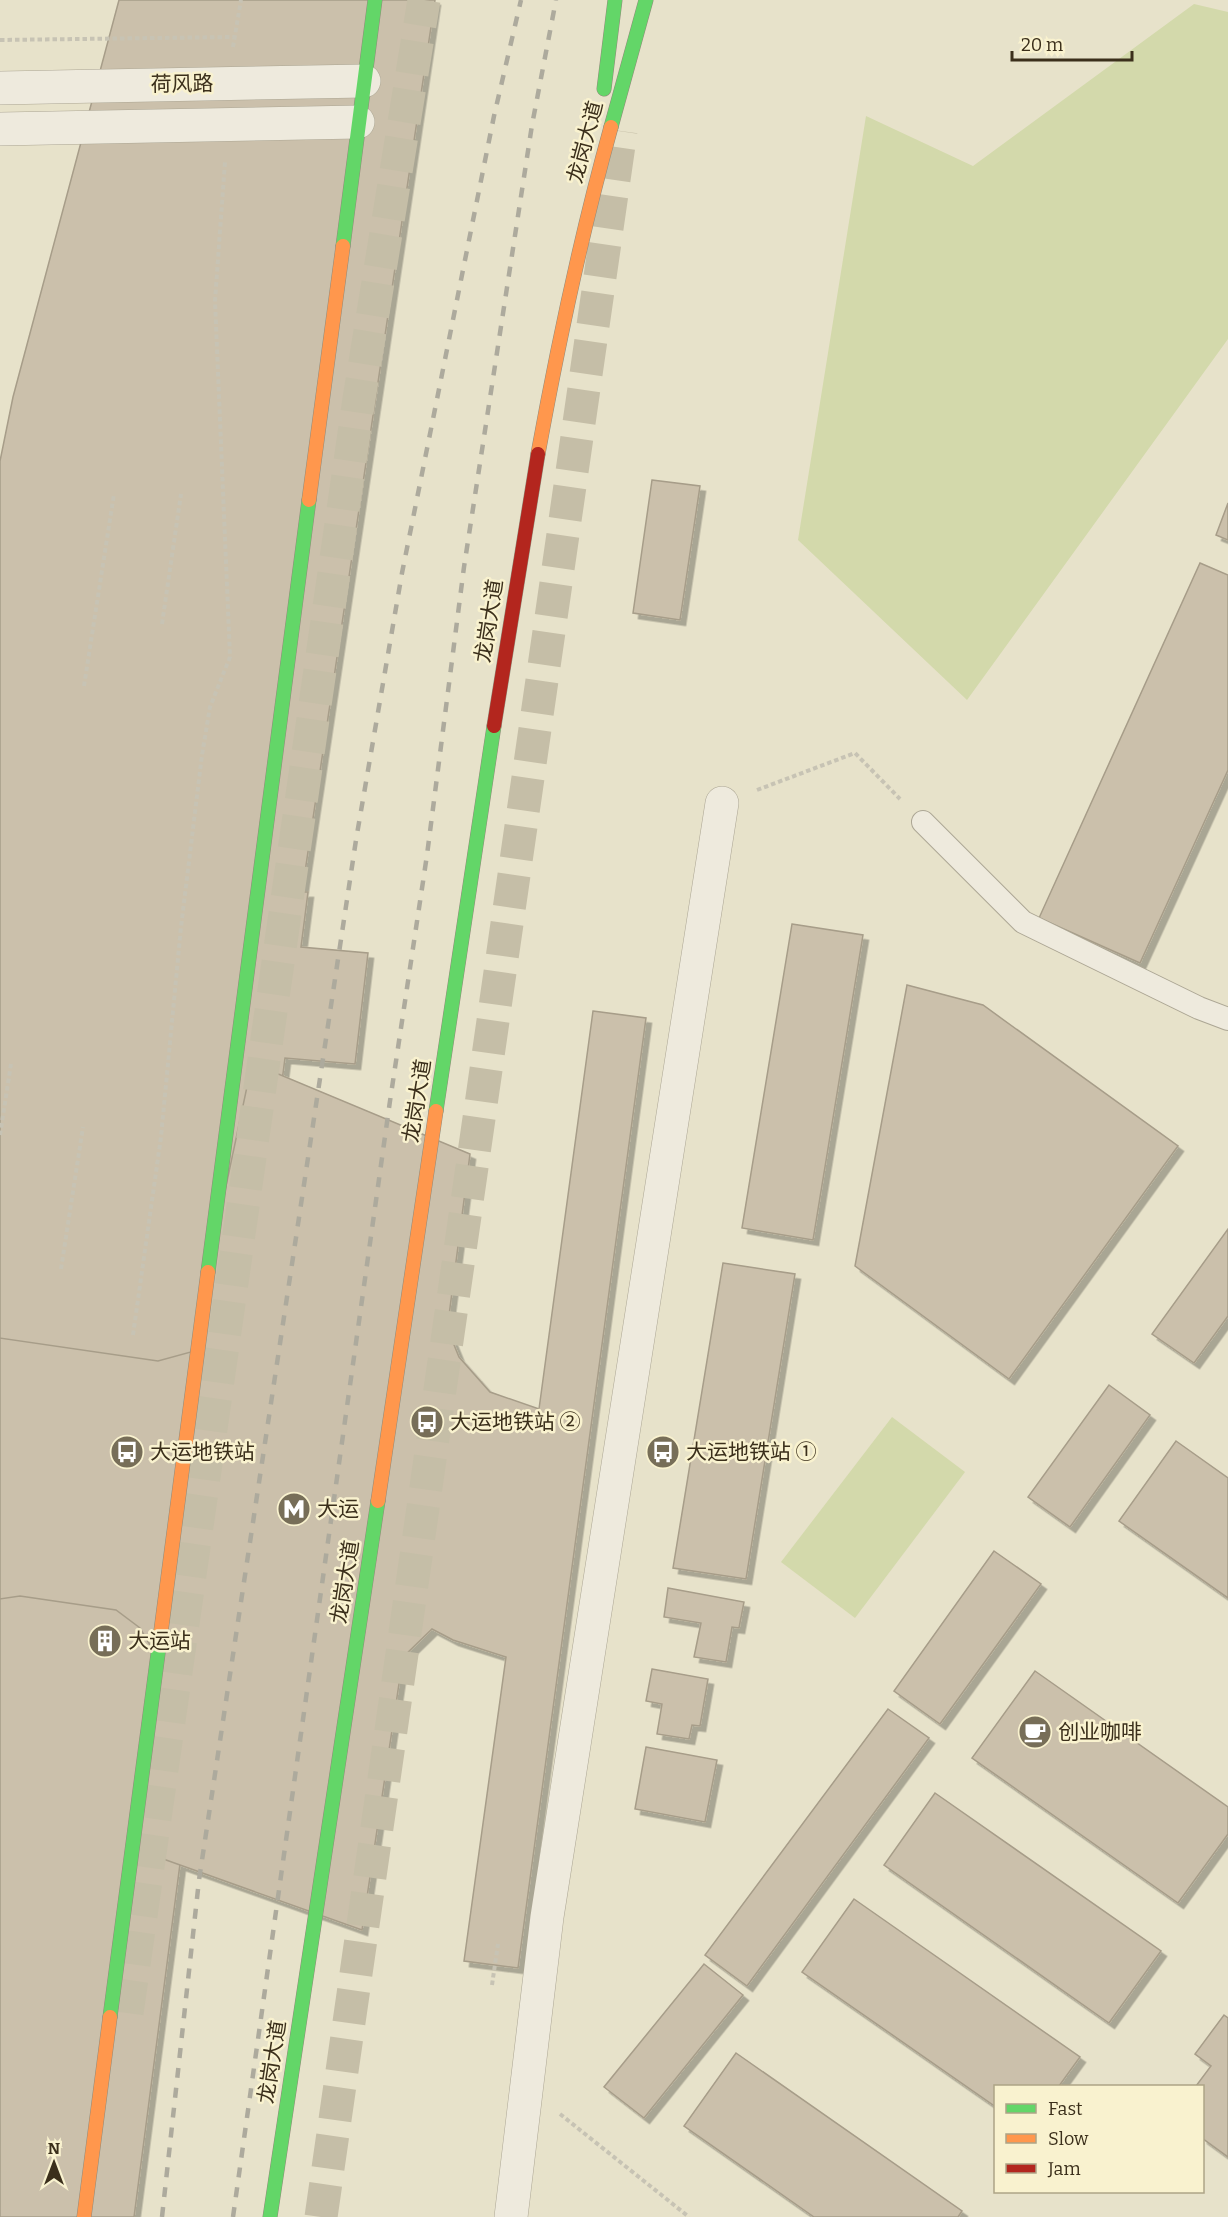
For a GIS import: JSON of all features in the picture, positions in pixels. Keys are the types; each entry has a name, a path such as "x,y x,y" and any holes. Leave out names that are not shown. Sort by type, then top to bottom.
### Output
{"main road":[{"path":"84,2217 375,0"},
{"path":"592,196 615,0"},
{"name":"龙岗大道","path":"270,2217 525,522 558,346 592,196 646,0"}],"street":[{"name":"荷风路","path":"0,88 364,81"},
{"path":"190,84 190,125"},
{"name":"荷风路","path":"0,129 358,122"},
{"path":"511,2217 547,1917 722,803"}],"lane":[{"path":"923,822 1023,921 1198,1008 1228,1019"}],"path":[{"path":"231,83 234,37 240,0"},
{"path":"0,40 234,37"},
{"path":"134,1335 161,1137 181,927 202,755 210,707 230,657 215,301 228,124"},
{"path":"84,686 114,494"},
{"path":"162,624 181,494"},
{"path":"722,803 855,753 923,822"},
{"path":"0,1135 11,1064"},
{"path":"61,1269 83,1127"},
{"path":"492,1985 498,1944"},
{"path":"559,2114 689,2217"}],"green space":[{"path":"1194,4 1228,12 1228,339 967,700 798,540 866,116 973,166"},
{"path":"892,1417 965,1472 855,1618 781,1562"}],"building":[{"name":"大运站","path":"119,0 435,0 302,892 308,892 301,947 368,953 355,1064 285,1058 134,2217 0,2217 0,461 13,397"},
{"path":"652,480 700,486 680,620 633,613"},
{"path":"1228,503 1228,540 1216,535"},
{"path":"1200,563 1228,575 1228,770 1140,963 1039,918"},
{"path":"792,924 863,935 813,1240 742,1228"},
{"path":"907,985 983,1005 1178,1146 1009,1379 855,1266"},
{"name":"大运站","path":"593,1011 646,1018 518,1968 464,1961 506,1657 453,1640 432,1629 403,1657 362,1930 138,1850 153,1650 140,1628 116,1610 20,1596 0,1599 0,1338 158,1361 191,1352 252,1063 470,1154 448,1323 452,1340 459,1357 490,1392 539,1409"},
{"path":"1228,1229 1228,1316 1194,1363 1152,1334"},
{"path":"723,1263 795,1274 746,1579 673,1568"},
{"path":"1109,1385 1150,1415 1070,1527 1028,1497"},
{"path":"1176,1441 1228,1478 1228,1598 1119,1521"},
{"path":"994,1551 1041,1584 940,1724 894,1691"},
{"path":"668,1588 744,1602 739,1628 732,1627 726,1662 694,1657 701,1623 664,1617"},
{"path":"652,1669 708,1679 700,1726 692,1725 689,1739 657,1734 662,1704 646,1701"},
{"path":"1035,1671 1228,1807 1228,1834 1178,1903 972,1758"},
{"path":"888,1709 929,1738 747,1986 705,1955"},
{"path":"646,1747 717,1760 705,1822 635,1809"},
{"path":"935,1793 1161,1951 1109,2023 884,1865"},
{"path":"854,1899 1080,2057 1060,2085 994,2085 994,2106 802,1972"},
{"path":"704,1964 743,1995 644,2118 604,2087"},
{"path":"1224,2015 1228,2018 1228,2157 1204,2139 1204,2085 1197,2085 1211,2066 1195,2054"},
{"path":"736,2053 962,2211 958,2217 814,2217 684,2126"}],"tunnel":[{"path":"127,2013 359,399 424,0"},
{"path":"321,2217 621,131"}],"railway":[{"path":"162,2217 199,1880 356,840 402,573 494,116 521,0"},
{"path":"233,2217 390,1101 427,855 464,567 532,125 556,0"}],"traffic: fast":[{"path":"343,246 375,0"},
{"path":"604,89 615,0"},
{"path":"611,127 646,0"},
{"path":"208,1272 309,500"},
{"path":"436,1111 494,726"},
{"path":"270,2217 378,1501"},
{"path":"110,2017 161,1631"}],"traffic: slow":[{"path":"538,454 571,290 611,127"},
{"path":"309,500 343,246"},
{"path":"378,1501 436,1111"},
{"path":"161,1631 208,1272"},
{"path":"84,2217 110,2017"}],"traffic: jam":[{"path":"494,726 538,454"}],"place":[{"name":"大运地铁站 ②","path":"427,1422"},
{"name":"大运地铁站","path":"127,1452"},
{"name":"大运地铁站 ①","path":"663,1452"},
{"name":"大运","path":"294,1509"},
{"name":"大运站","path":"105,1641"},
{"name":"创业咖啡","path":"1035,1732"}]}
